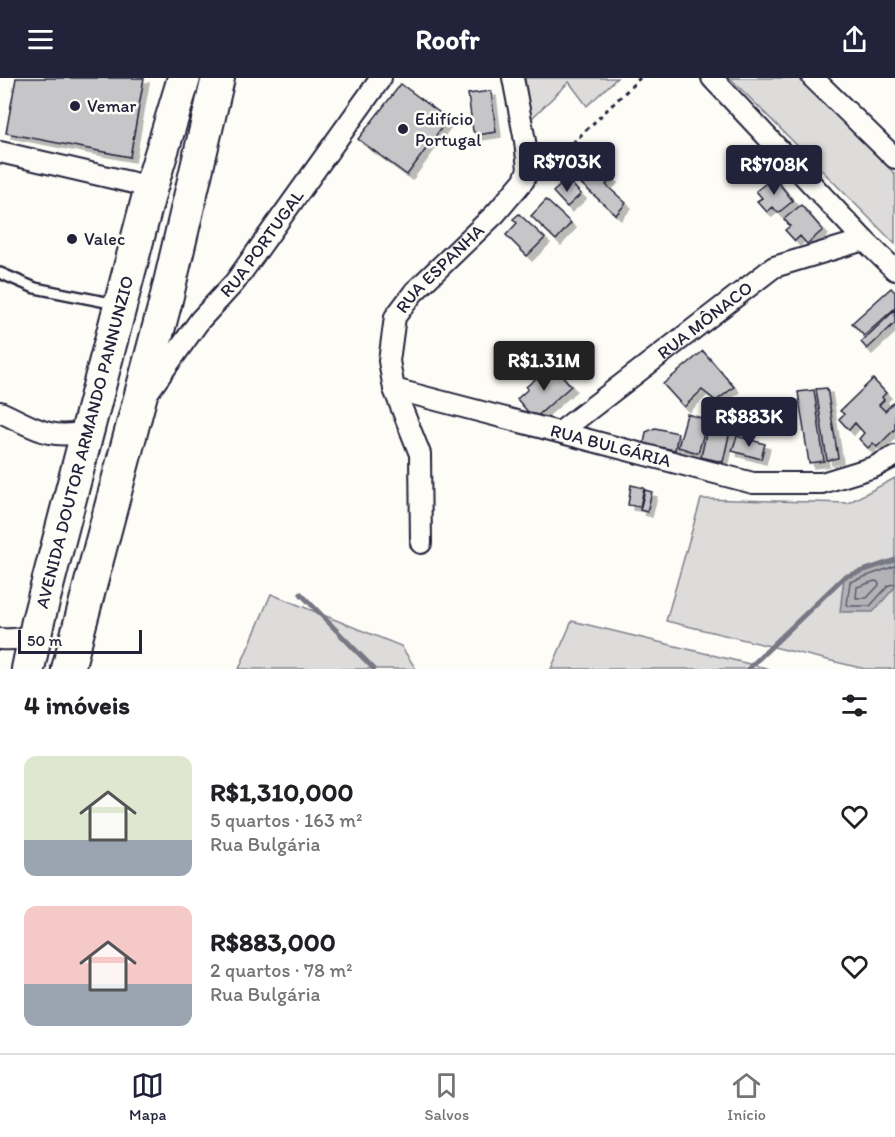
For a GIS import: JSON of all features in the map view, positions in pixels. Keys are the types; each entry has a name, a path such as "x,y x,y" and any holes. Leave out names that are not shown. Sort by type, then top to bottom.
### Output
{"main road":[{"name":"AVENIDA DOUTOR ARMANDO PANNUNZIO","path":"28,669 36,630 151,187 184,78"},
{"path":"151,187 178,175 183,170 217,78"},
{"path":"67,665 165,304 217,78"}],"street":[{"name":"RUA PORTUGAL","path":"138,405 200,320 235,282 381,78"},
{"path":"513,78 528,169"},
{"path":"712,78 895,270"},
{"path":"813,78 895,159"},
{"path":"0,152 151,187"},
{"name":"RUA ESPANHA","path":"420,543 420,454 393,389 389,361 395,317 414,292 496,213 524,180 528,169"},
{"name":"RUA MÔNACO","path":"560,432 774,267 864,240"},
{"path":"165,304 169,318 175,325 181,327 200,320"},
{"name":"RUA BULGÁRIA","path":"393,389 753,483 822,483 874,467 895,456"},
{"path":"0,412 49,434 68,436 87,432"},
{"path":"0,639 16,639 36,630"}],"lane":[{"path":"0,273 35,288 120,305"}],"path":[{"path":"528,169 551,164 640,78"}],"shaded area":[{"path":"525,78 617,78 587,106 569,82 530,120"},
{"path":"730,78 798,78 895,174 895,244"},
{"path":"895,478 895,669 865,669 666,621 701,499 848,503"},
{"path":"271,594 401,646 416,669 239,669"},
{"path":"572,621 770,669 551,669"}],"water":[{"path":"895,560 895,587 873,612 840,612 844,577"}],"building":[{"name":"Vemar","path":"16,78 144,78 130,157 6,133"},
{"name":"Edifício Portugal","path":"401,84 448,119 407,175 358,139"},
{"path":"491,91 496,132 477,135 473,131 468,94"},
{"path":"599,166 612,178 606,185 626,203 616,215 576,179 584,170 590,176"},
{"path":"774,177 793,201 778,213 773,207 767,212 757,201 762,198 756,191"},
{"path":"567,179 581,194 567,207 553,192"},
{"path":"546,200 571,223 556,240 531,216"},
{"path":"801,205 823,230 807,244 800,236 795,241 785,230 790,226 784,219"},
{"path":"519,214 545,238 527,256 506,235 517,223 513,219"},
{"path":"891,288 895,292 895,308 864,336 852,323"},
{"path":"895,310 895,323 867,349 861,342"},
{"path":"703,351 734,387 716,401 702,390 684,407 663,384"},
{"path":"554,366 571,386 534,419 517,399 528,389 526,387"},
{"path":"873,379 886,393 879,405 885,411 893,403 895,405 895,429 877,447 873,443 868,448 859,439 864,433 855,423 849,430 839,419 844,414 840,411"},
{"path":"827,388 838,458 827,460 816,389"},
{"path":"814,390 824,461 809,463 798,392"},
{"path":"687,414 708,420 698,453 678,447"},
{"path":"710,416 732,422 723,462 701,457"},
{"path":"655,428 678,433 675,450 644,444 646,432"},
{"path":"737,436 765,444 761,459 732,451"},
{"path":"631,485 644,488 640,507 628,505"},
{"path":"645,490 652,492 647,512 640,510"}],"waterway":[{"path":"748,669 844,577 895,560"},
{"path":"301,594 374,669"}],"place":[{"name":"Vemar","path":"75,106"},
{"name":"Edifício Portugal","path":"403,129"},
{"name":"Valec","path":"72,239"}]}
